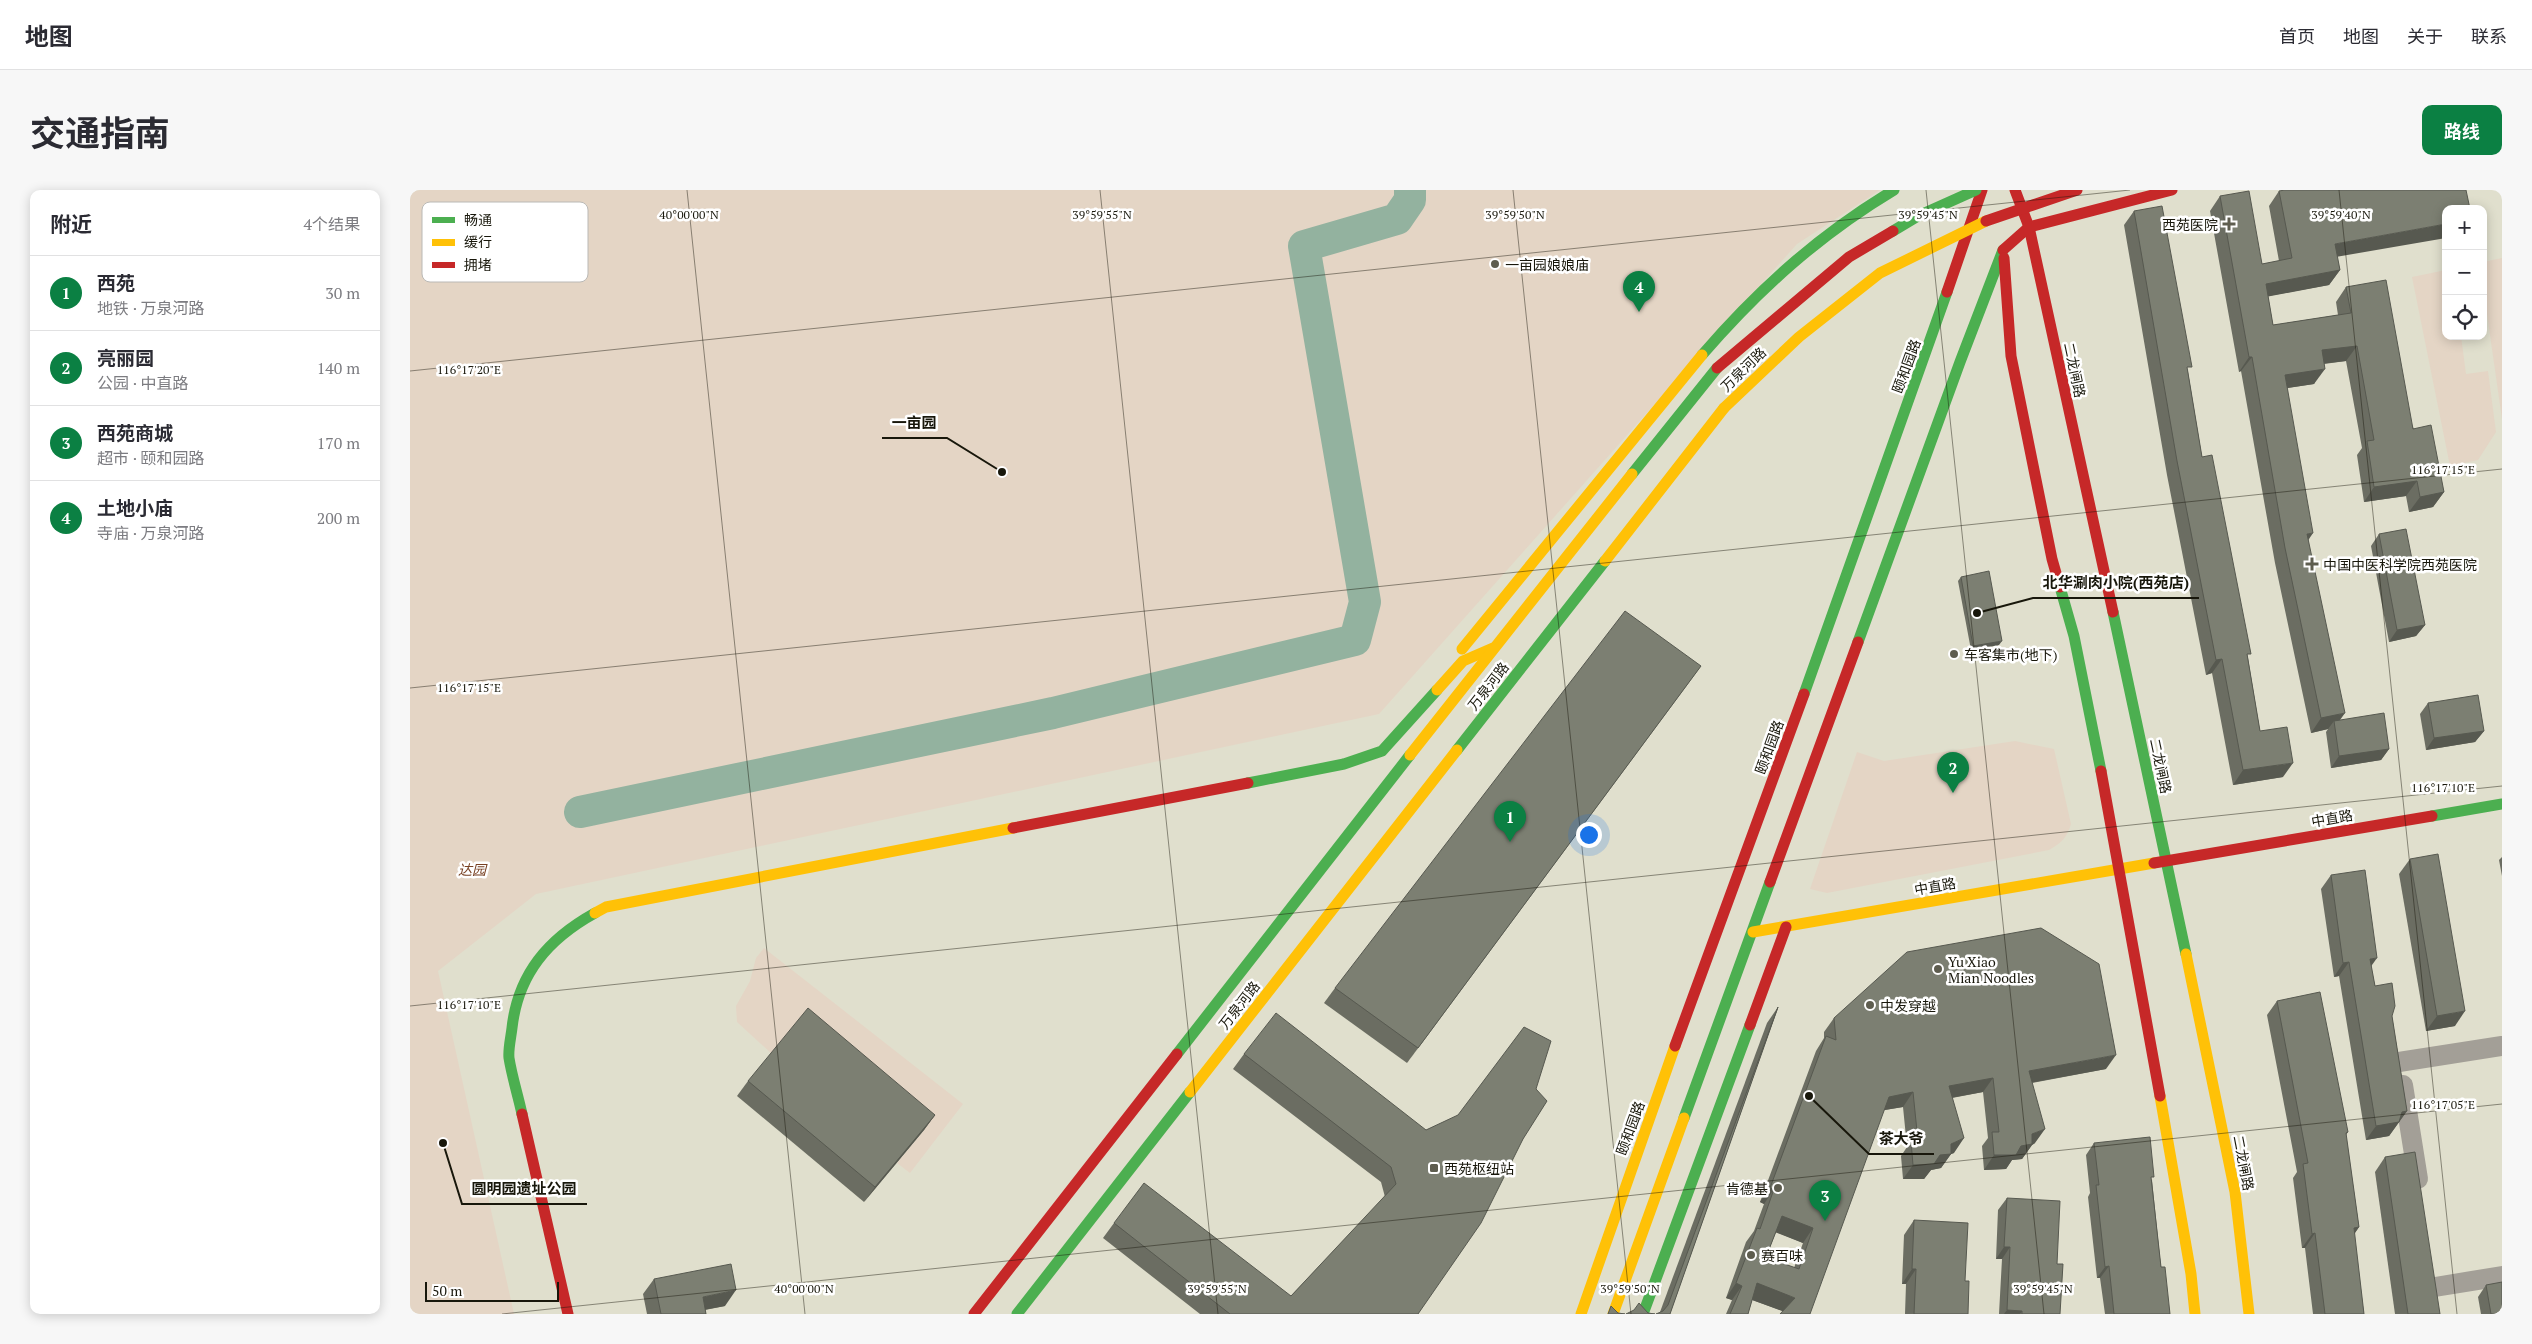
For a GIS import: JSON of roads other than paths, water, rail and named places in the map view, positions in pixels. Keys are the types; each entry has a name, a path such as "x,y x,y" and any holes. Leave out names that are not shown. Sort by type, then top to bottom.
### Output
{"main road":[{"path":"1462,649 1670,393 1742,313 1796,257 1866,205 1894,190"},
{"name":"万泉河路","path":"974,1314 1493,648 1717,368 1849,257 1918,216 1976,190"},
{"path":"1982,190 2001,241 2011,356 2052,559 2074,636 2119,868 2189,1265 2195,1314"},
{"name":"颐和园路","path":"1581,1314 1685,1017 1940,317 1982,190"},
{"name":"二龙闸路","path":"2015,190 2029,227 2167,861 2235,1192 2249,1314"},
{"name":"万泉河路","path":"1017,1314 1724,408 1799,337 1880,273 1999,215 2077,190"},
{"path":"1613,1314 1753,932 2001,241 2029,227 2109,202 2172,190"},
{"path":"568,1314 509,1056 514,1011 523,981 554,940 573,925 606,907 926,846 1351,761 1382,750 1463,661 1493,648"},
{"name":"中直路","path":"1753,932 2502,804"},
{"path":"1643,1314 1786,927"}],"street":[{"path":"2421,1199 2398,1054 2502,1046"},
{"path":"2435,1286 2502,1276"}],"waterway":[{"path":"580,812 1053,713 1355,640 1365,602 1304,246 1397,219 1410,200 1410,190"}],"place":[{"name":"西苑医院","path":"2229,224"},
{"name":"一亩园娘娘庙","path":"1495,264"},
{"name":"土地小庙","path":"1639,312"},
{"name":"一亩园","path":"1002,472"},
{"name":"中国中医科学院西苑医院","path":"2312,564"},
{"name":"北华涮肉小院(西苑店)","path":"1977,613"},
{"name":"车客集市(地下)","path":"1954,654"},
{"name":"亮丽园","path":"1953,793"},
{"name":"西苑","path":"1510,842"},
{"name":"Yu Xiao Mian Noodles","path":"1938,969"},
{"name":"中发穿越","path":"1870,1005"},
{"name":"茶大爷","path":"1809,1096"},
{"name":"圆明园遗址公园","path":"443,1143"},
{"name":"西苑枢纽站","path":"1434,1168"},
{"name":"肯德基","path":"1778,1188"},
{"name":"西苑商城","path":"1825,1221"},
{"name":"赛百味","path":"1751,1255"}],"park label":[{"name":"达园","path":"472,869"}]}
